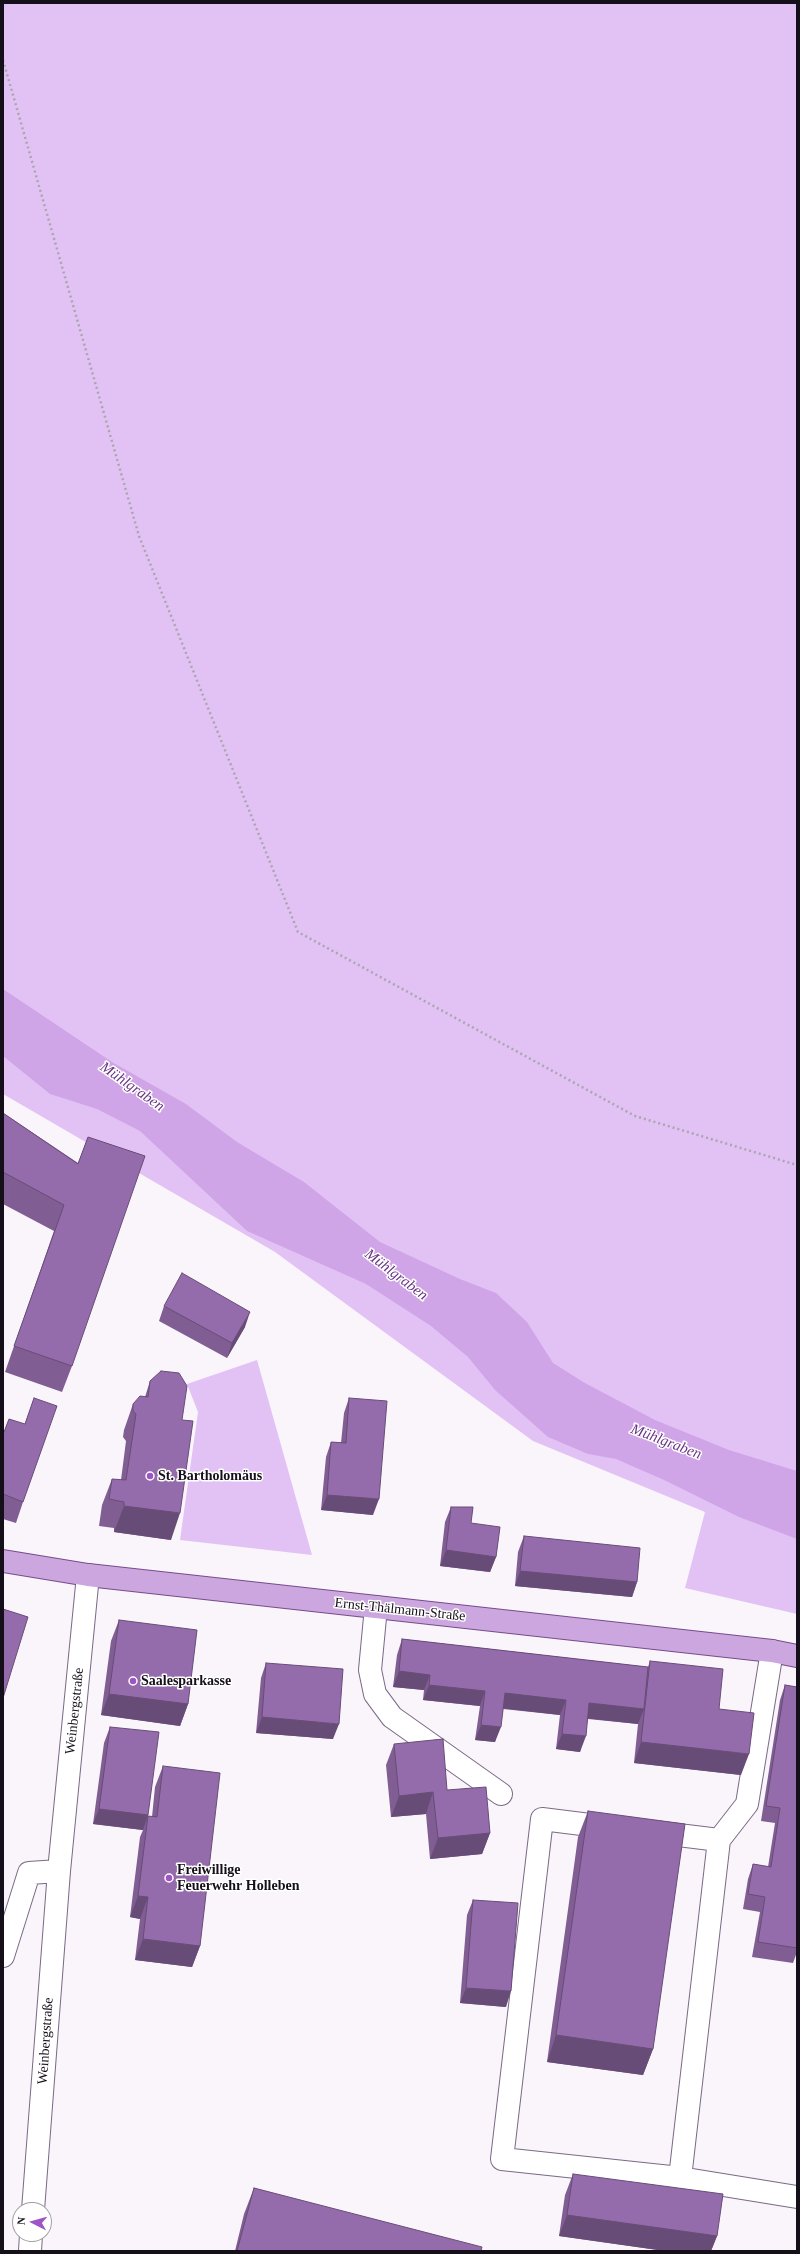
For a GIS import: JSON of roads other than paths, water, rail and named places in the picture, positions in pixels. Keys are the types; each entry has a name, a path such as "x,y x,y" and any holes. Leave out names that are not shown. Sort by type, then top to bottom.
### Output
{"main road":[{"name":"Ernst-Thälmann-Straße","path":"3,1561 88,1575 772,1651 797,1656"}],"street":[{"name":"Weinbergstraße","path":"34,2202 59,1871 88,1575"},
{"path":"376,1607 370,1670 375,1694 392,1717 502,1794"},
{"path":"680,2178 719,1840 747,1804 772,1651"},
{"path":"719,1840 542,1819 502,2159 680,2178 797,2196"},
{"path":"3,1956 29,1873 59,1871"}],"water":[{"name":"Mühlgraben","path":"3,989 112,1062 186,1104 237,1142 304,1182 380,1242 460,1279 496,1293 527,1322 553,1363 585,1383 655,1420 729,1450 797,1471 797,1539 739,1517 664,1480 616,1459 588,1454 548,1437 495,1390 468,1357 431,1326 366,1284 247,1231 140,1131 97,1109 50,1094 3,1056"}],"place":[{"name":"St. Bartholomäus","path":"150,1476"},
{"name":"Saalesparkasse","path":"133,1681"},
{"name":"Freiwillige Feuerwehr Holleben","path":"169,1878"}]}
